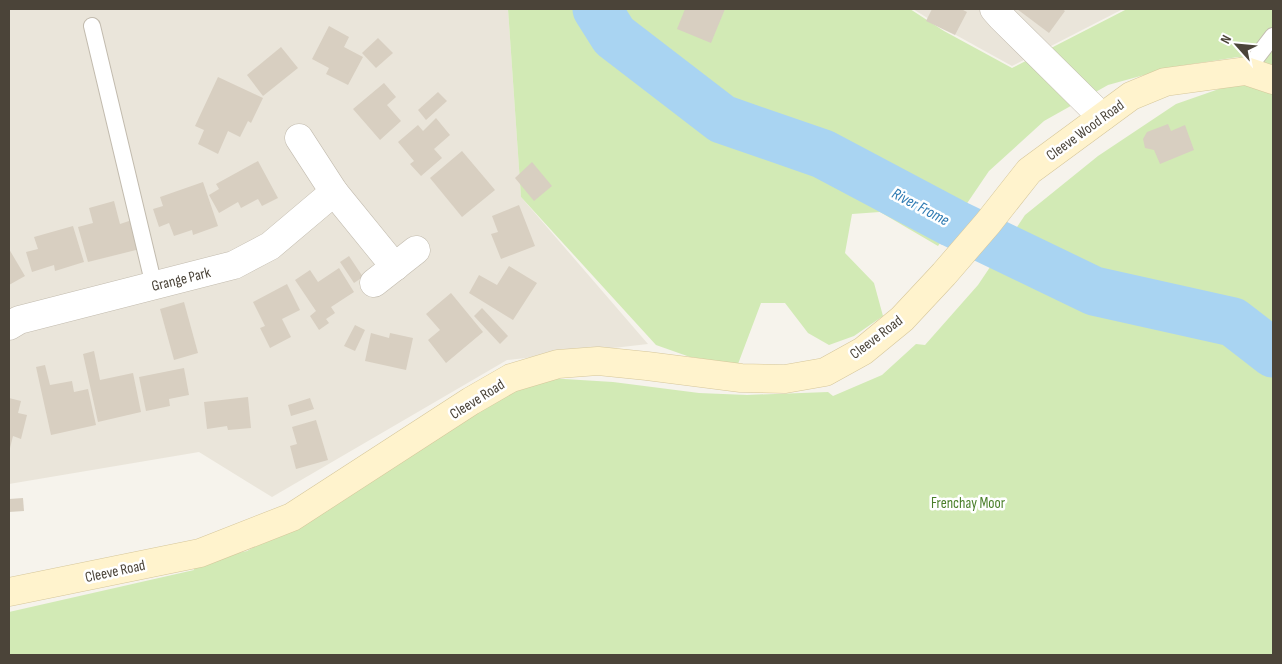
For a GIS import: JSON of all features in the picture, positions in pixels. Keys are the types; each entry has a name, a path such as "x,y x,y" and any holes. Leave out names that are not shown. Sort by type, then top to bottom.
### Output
{"street":[{"path":"994,9 1102,117"},
{"name":"Cleeve Wood Road","path":"944,274 988,223 1028,171 1131,96 1165,82 1246,71 1273,80"},
{"path":"299,138 384,275 416,250"},
{"name":"Grange Park","path":"9,326 19,320 234,265 270,246 334,192"},
{"name":"Cleeve Road","path":"9,592 200,553 292,517 471,401 511,378 558,364 598,361 741,378 785,379 825,372 863,351 902,319 944,274"}],"lane":[{"path":"92,26 154,286"},
{"path":"1246,71 1273,36"}],"shaded area":[{"path":"9,9 508,9 521,197 648,344 507,360 272,497 199,452 9,484"},
{"path":"913,9 1123,9 1012,66"}],"green space":[{"path":"508,9 910,9 944,31 1012,68 1127,9 1273,9 1273,67 1238,57 1173,67 1108,85 1044,121 989,171 938,246 880,212 852,214 845,253 874,283 883,316 854,336 829,345 808,333 785,303 761,303 738,364 690,357 656,345 521,197"},
{"name":"Frenchay Moor","path":"1239,82 1273,90 1273,655 9,655 9,612 194,570 192,564 247,551 342,498 520,384 548,378 613,382 699,393 747,395 828,392 833,396 882,375 916,344 925,345 978,285 1025,215 1098,156 1176,104"}],"building":[{"path":"685,9 725,9 711,43 677,29"},
{"path":"932,9 961,9 967,12 955,35 926,21"},
{"path":"1017,9 1062,9 1065,11 1049,33"},
{"path":"329,26 349,37 344,47 363,57 348,85 326,74 329,68 312,59"},
{"path":"378,38 393,53 376,68 362,53"},
{"path":"281,47 298,68 263,96 247,75"},
{"path":"218,77 263,98 251,123 248,121 240,137 228,131 218,154 198,144 204,130 195,126"},
{"path":"384,83 396,97 387,105 401,121 380,140 353,109"},
{"path":"438,92 447,101 426,120 418,110"},
{"path":"436,118 450,135 434,149 442,158 421,176 410,164 414,161 398,142 418,125 423,131"},
{"path":"1168,124 1171,131 1185,125 1194,150 1160,164 1154,150 1145,148 1143,139 1147,132"},
{"path":"462,151 495,190 462,217 430,178"},
{"path":"258,161 278,198 262,206 258,199 241,208 238,202 219,213 209,195 219,189 216,184"},
{"path":"532,162 552,186 534,201 515,178"},
{"path":"203,182 218,226 193,235 192,230 174,236 169,223 159,227 153,209 163,206 160,197"},
{"path":"114,201 120,224 132,220 140,249 88,262 78,227 93,223 89,208"},
{"path":"519,205 535,246 501,259 491,234 498,232 492,216"},
{"path":"73,226 84,262 55,271 54,265 32,272 26,252 38,249 34,237"},
{"path":"9,249 25,276 9,285"},
{"path":"349,256 363,277 354,283 340,262"},
{"path":"509,266 537,283 513,320 469,293 479,275 497,285"},
{"path":"339,268 354,292 331,307 335,313 326,319 329,323 319,330 310,316 316,311 295,280 310,270 318,282"},
{"path":"287,284 300,310 282,319 291,337 270,348 260,328 265,326 253,302"},
{"path":"451,293 483,332 446,363 428,340 440,330 426,314"},
{"path":"184,302 198,353 174,360 160,309"},
{"path":"482,308 508,336 500,344 474,316"},
{"path":"355,325 365,330 355,351 344,346"},
{"path":"371,333 389,338 390,333 413,338 406,370 365,361"},
{"path":"94,351 100,380 133,373 141,412 98,422 83,354"},
{"path":"45,365 50,385 72,381 74,392 88,389 96,425 51,435 36,367"},
{"path":"184,368 189,395 169,399 170,406 146,411 139,377"},
{"path":"248,397 251,428 228,430 227,426 207,429 204,402"},
{"path":"9,398 21,401 18,413 27,415 21,439 13,436 9,452"},
{"path":"310,398 314,409 291,416 288,405"},
{"path":"316,420 328,460 296,469 290,446 297,444 292,427"},
{"path":"23,498 24,511 9,512 9,499"}],"waterway":[{"name":"River Frome","path":"597,9 614,36 722,119 823,154 953,223 1094,291 1233,322 1273,353"}]}
